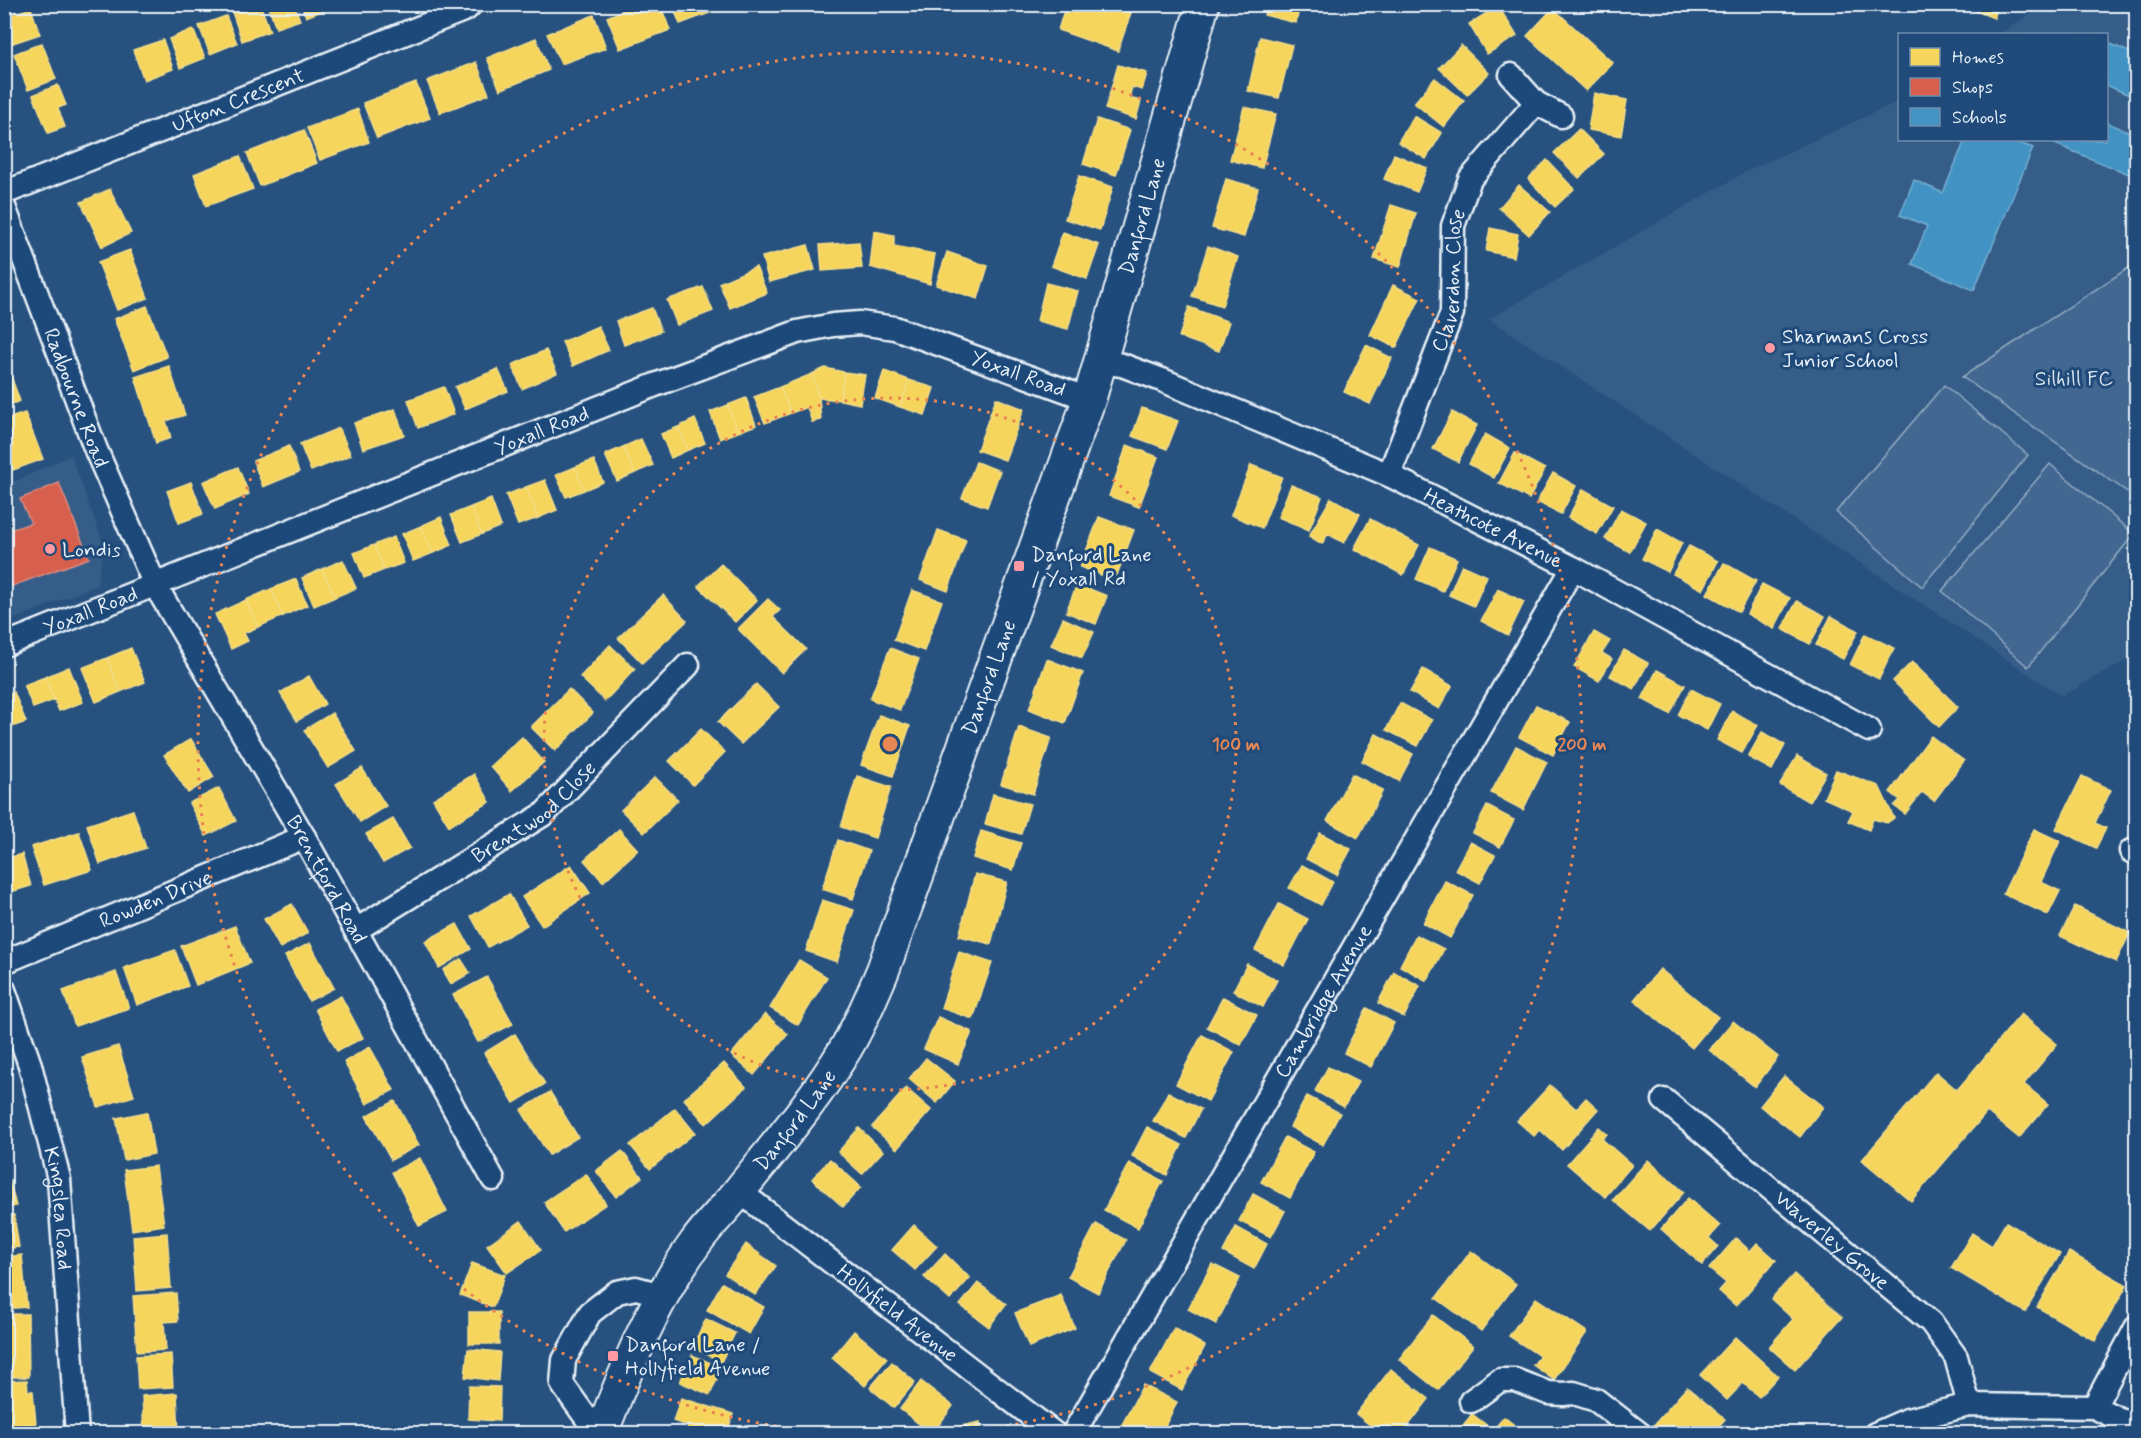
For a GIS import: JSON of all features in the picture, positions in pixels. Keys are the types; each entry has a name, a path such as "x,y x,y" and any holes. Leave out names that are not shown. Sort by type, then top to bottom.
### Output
{"street":[{"name":"Ufton Crescent","path":"4,194 455,13 471,4"},
{"name":"Danford Lane","path":"599,1434 626,1368 662,1295 696,1242 821,1087 868,1006 1090,397 1203,4"},
{"path":"1511,75 1536,103 1561,116"},
{"name":"Claverdon Close","path":"1389,475 1452,313 1453,226 1470,179 1536,103"},
{"name":"Radbourne Road","path":"4,207 96,450 154,585"},
{"name":"Yoxall Road","path":"4,645 655,385 797,332 860,323 895,327 1075,394 1090,397"},
{"name":"Heathcote Avenue","path":"1100,362 1122,365 1162,380 1389,475 1573,568 1869,730"},
{"name":"Cambridge Avenue","path":"1073,1434 1573,568"},
{"name":"Brentford Road","path":"154,585 304,837 493,1179"},
{"name":"Brentwood Close","path":"356,930 544,814 688,665"},
{"name":"Rowden Drive","path":"4,962 304,837"},
{"name":"Kingslea Road","path":"4,990 30,1065 59,1179 77,1434"},
{"name":"Waverley Grove","path":"1664,1100 1932,1322 1956,1358 1969,1405"},
{"name":"Hollyfield Avenue","path":"739,1191 1055,1434"},
{"name":"Danford Lane","path":"599,1434 562,1384 564,1360 590,1313 617,1292 636,1288 662,1295"},
{"path":"2094,1407 2136,1328"},
{"path":"1471,1401 1500,1380 1515,1380 1548,1393 1574,1393 1596,1400 1640,1434"},
{"path":"1875,1434 1907,1420 1969,1405 2094,1407 2136,1427"}],"shaded area":[{"name":"Sharmans Cross Junior School","path":"2044,5 2136,5 2136,263 1962,377 2136,498 2136,655 2062,696 1489,319 1747,171 1898,101 1898,141 2108,141 2108,33 2001,33"},
{"path":"71,455 104,546 97,585 5,623 5,486"}],"green space":[{"name":"Silhill FC","path":"2136,263 2136,498 1962,377"},
{"path":"1944,385 2028,455 1922,587 1836,512"},
{"path":"2050,464 2134,534 2028,667 1942,591"}],"building: Homes":[{"path":"252,4 260,4 270,31 242,41 232,12"},
{"path":"268,4 294,4 300,20 276,28"},
{"path":"301,4 334,4 334,6 306,17"},
{"path":"639,4 660,4 670,30 620,49 607,17"},
{"path":"672,4 727,4 728,6 680,24"},
{"path":"1066,4 1084,11 1086,4 1134,4 1118,51 1058,30"},
{"path":"1267,4 1300,4 1296,23 1264,15"},
{"path":"1973,4 1999,4 1994,18 1971,9"},
{"path":"1498,6 1517,36 1487,54 1469,24"},
{"path":"31,8 40,34 10,44 4,27 4,17"},
{"path":"1553,8 1613,63 1586,91 1527,36"},
{"path":"594,15 606,48 561,64 547,34"},
{"path":"226,16 237,43 210,54 199,26"},
{"path":"193,29 205,58 180,68 169,39"},
{"path":"1260,37 1292,45 1279,98 1248,91"},
{"path":"536,38 549,70 500,90 487,58"},
{"path":"163,40 173,69 144,80 133,50"},
{"path":"42,43 56,79 28,90 14,54"},
{"path":"1461,45 1489,73 1467,95 1439,68"},
{"path":"476,62 489,94 440,113 427,81"},
{"path":"1118,65 1147,73 1142,90 1132,87 1129,98 1141,101 1136,119 1105,109"},
{"path":"1435,78 1464,101 1444,127 1414,103"},
{"path":"416,83 430,118 377,138 363,103"},
{"path":"58,85 66,105 58,108 65,127 48,133 33,95"},
{"path":"1594,93 1627,100 1621,136 1588,130"},
{"path":"1244,107 1276,114 1262,168 1230,160"},
{"path":"358,109 369,142 320,160 307,128"},
{"path":"1414,116 1442,133 1426,159 1398,142"},
{"path":"1097,119 1130,130 1116,175 1083,164"},
{"path":"1579,129 1604,154 1579,178 1554,153"},
{"path":"304,130 317,163 260,186 247,153"},
{"path":"1394,154 1427,168 1417,192 1384,179"},
{"path":"240,156 253,189 206,206 194,174"},
{"path":"1547,160 1574,189 1555,207 1528,179"},
{"path":"1079,176 1113,187 1100,230 1065,219"},
{"path":"1226,179 1258,188 1244,237 1212,228"},
{"path":"1519,185 1550,212 1529,235 1499,208"},
{"path":"110,189 131,233 102,247 81,202"},
{"path":"1391,205 1416,213 1400,267 1374,259"},
{"path":"1490,228 1518,234 1514,257 1486,251"},
{"path":"874,231 894,235 894,246 935,254 930,284 870,267"},
{"path":"1063,232 1099,245 1087,279 1051,266"},
{"path":"859,242 862,268 822,271 820,245"},
{"path":"808,245 815,270 769,282 762,257"},
{"path":"1208,246 1238,257 1222,306 1192,296"},
{"path":"130,250 148,298 117,310 98,262"},
{"path":"947,252 988,266 978,299 936,285"},
{"path":"756,267 767,293 730,308 719,283"},
{"path":"1046,283 1078,291 1068,329 1037,321"},
{"path":"1393,285 1420,298 1396,348 1370,335"},
{"path":"703,287 713,311 677,325 667,300"},
{"path":"147,306 167,357 134,370 114,319"},
{"path":"1189,307 1229,322 1219,351 1179,337"},
{"path":"652,308 661,331 624,345 616,321"},
{"path":"598,326 609,350 573,366 562,342"},
{"path":"1366,345 1392,358 1370,404 1344,392"},
{"path":"546,350 557,373 522,389 512,365"},
{"path":"4,357 20,401 4,407"},
{"path":"169,366 185,415 166,421 171,438 156,443 135,377"},
{"path":"825,368 844,372 840,400 819,398 812,374"},
{"path":"498,369 508,391 465,409 455,387"},
{"path":"884,371 909,380 900,407 875,398"},
{"path":"844,372 865,375 860,404 840,400"},
{"path":"812,374 819,398 821,420 812,422 807,407 791,413 780,387"},
{"path":"909,380 934,388 925,415 900,407"},
{"path":"444,387 454,414 418,428 408,400"},
{"path":"780,387 791,413 765,423 754,397"},
{"path":"746,398 756,425 738,432 728,405"},
{"path":"996,398 1024,409 1005,460 977,450"},
{"path":"728,405 738,432 720,439 710,412"},
{"path":"1142,408 1178,421 1167,449 1132,436"},
{"path":"395,409 404,435 363,449 354,423"},
{"path":"1452,412 1477,425 1458,462 1433,449"},
{"path":"25,413 43,459 13,470 4,448 4,420"},
{"path":"695,419 705,443 688,450 678,427"},
{"path":"678,427 688,450 671,458 661,434"},
{"path":"339,428 351,455 311,471 300,444"},
{"path":"1485,434 1510,448 1494,478 1469,464"},
{"path":"641,439 653,465 635,473 623,447"},
{"path":"1127,445 1158,457 1139,507 1109,496"},
{"path":"289,446 299,472 263,487 253,461"},
{"path":"623,447 635,473 617,481 605,455"},
{"path":"1515,453 1545,469 1529,499 1499,483"},
{"path":"594,460 603,482 584,490 575,467"},
{"path":"976,462 1000,471 987,507 962,498"},
{"path":"1251,465 1282,477 1262,528 1231,515"},
{"path":"238,467 249,494 215,509 203,482"},
{"path":"575,467 584,490 566,497 556,475"},
{"path":"1553,473 1576,486 1561,514 1537,502"},
{"path":"545,480 557,510 538,518 526,487"},
{"path":"191,482 203,514 179,523 167,491"},
{"path":"1291,485 1322,497 1309,530 1278,517"},
{"path":"526,487 538,518 518,525 506,495"},
{"path":"1583,489 1613,506 1597,534 1568,518"},
{"path":"1331,498 1360,514 1344,543 1328,534 1322,544 1309,536"},
{"path":"491,499 501,526 482,534 471,507"},
{"path":"471,507 482,534 462,542 451,515"},
{"path":"1621,509 1646,522 1630,552 1605,539"},
{"path":"441,517 452,545 433,553 421,526"},
{"path":"1099,517 1134,530 1115,580 1080,567"},
{"path":"1370,519 1419,545 1403,575 1354,549"},
{"path":"421,526 433,553 413,561 402,534"},
{"path":"1657,529 1682,543 1668,572 1642,559"},
{"path":"938,530 966,540 948,591 920,580"},
{"path":"394,537 404,563 384,570 374,545"},
{"path":"374,545 384,570 364,578 354,553"},
{"path":"1689,546 1718,561 1703,590 1673,574"},
{"path":"1430,547 1457,559 1443,591 1416,579"},
{"path":"343,560 356,588 335,597 322,569"},
{"path":"1724,563 1756,581 1739,612 1707,594"},
{"path":"721,564 757,600 735,622 698,586"},
{"path":"1462,565 1487,576 1474,606 1449,595"},
{"path":"322,569 335,597 314,606 302,578"},
{"path":"296,579 307,605 283,616 271,589"},
{"path":"1077,584 1107,596 1096,624 1066,612"},
{"path":"1762,584 1790,598 1774,629 1747,614"},
{"path":"271,589 283,616 258,627 246,600"},
{"path":"1498,589 1524,602 1508,635 1481,621"},
{"path":"912,590 942,601 924,651 894,640"},
{"path":"663,595 687,621 642,663 618,638"},
{"path":"768,599 780,610 773,617 806,649 782,673 738,629"},
{"path":"246,600 258,627 244,633 248,641 231,649 215,614"},
{"path":"1797,601 1825,616 1810,644 1782,629"},
{"path":"1831,616 1858,631 1843,659 1816,645"},
{"path":"1063,618 1094,632 1082,658 1051,645"},
{"path":"1594,632 1610,641 1602,653 1612,659 1599,681 1574,667"},
{"path":"1865,634 1894,648 1879,679 1850,665"},
{"path":"610,645 635,669 605,701 580,677"},
{"path":"131,648 145,682 120,692 107,658"},
{"path":"890,648 919,659 900,710 870,699"},
{"path":"1624,650 1648,663 1634,689 1610,676"},
{"path":"107,658 120,692 96,702 82,668"},
{"path":"1047,659 1083,673 1065,723 1029,709"},
{"path":"1912,662 1958,707 1939,727 1893,681"},
{"path":"69,667 83,702 59,711 45,677"},
{"path":"1423,669 1452,686 1439,709 1410,692"},
{"path":"1657,670 1685,685 1670,714 1642,699"},
{"path":"309,676 325,704 297,721 280,693"},
{"path":"45,677 54,700 33,708 24,685"},
{"path":"756,684 779,707 741,744 718,722"},
{"path":"569,689 593,713 555,751 531,727"},
{"path":"1691,689 1720,704 1707,730 1678,715"},
{"path":"14,692 26,722 6,729 4,695"},
{"path":"1400,703 1432,720 1418,746 1386,730"},
{"path":"1536,705 1570,722 1553,755 1519,737"},
{"path":"1732,711 1758,725 1742,753 1717,740"},
{"path":"332,713 356,751 328,768 304,730"},
{"path":"879,715 910,726 893,776 861,765"},
{"path":"1019,727 1051,738 1033,794 1001,784"},
{"path":"701,729 725,752 693,785 669,761"},
{"path":"1762,732 1785,745 1772,770 1748,757"},
{"path":"1376,734 1413,754 1399,781 1362,761"},
{"path":"1931,736 1964,761 1934,801 1922,792 1905,814 1894,806 1900,800 1890,792"},
{"path":"522,737 544,762 512,791 490,766"},
{"path":"191,739 214,777 188,793 164,755"},
{"path":"1516,746 1547,762 1523,810 1491,793"},
{"path":"1797,756 1826,773 1809,802 1780,785"},
{"path":"362,768 386,806 360,822 336,784"},
{"path":"1836,770 1879,786 1894,818 1887,823 1873,819 1869,830 1848,821 1853,811 1824,798"},
{"path":"474,774 490,802 449,826 433,799"},
{"path":"1352,774 1383,790 1358,838 1327,821"},
{"path":"857,776 891,787 875,838 841,827"},
{"path":"2082,776 2111,790 2095,823 2106,828 2096,848 2056,829"},
{"path":"655,777 678,800 644,833 621,810"},
{"path":"219,788 236,821 206,836 189,803"},
{"path":"993,794 1030,804 1021,834 985,824"},
{"path":"1487,806 1514,820 1500,847 1473,833"},
{"path":"133,810 146,848 100,864 87,825"},
{"path":"393,819 410,848 383,863 366,834"},
{"path":"619,829 638,850 603,882 584,860"},
{"path":"2034,829 2060,841 2041,882 2060,891 2048,915 2003,894"},
{"path":"981,831 1021,843 1013,870 973,858"},
{"path":"79,832 92,870 44,885 31,847"},
{"path":"1320,833 1351,849 1337,875 1306,859"},
{"path":"838,840 869,851 853,899 822,889"},
{"path":"1470,842 1495,855 1480,883 1455,870"},
{"path":"22,854 31,886 4,894 4,859"},
{"path":"571,865 590,893 542,926 522,897"},
{"path":"1302,865 1333,882 1321,905 1289,888"},
{"path":"975,874 1007,882 991,944 959,936"},
{"path":"1445,881 1473,895 1450,938 1423,923"},
{"path":"509,894 527,925 488,947 471,916"},
{"path":"822,900 854,910 837,962 806,951"},
{"path":"292,904 308,933 280,948 264,919"},
{"path":"1279,904 1308,919 1284,965 1255,950"},
{"path":"2075,906 2130,933 2116,962 2060,936"},
{"path":"457,924 471,949 439,968 425,941"},
{"path":"235,926 250,963 196,985 181,946"},
{"path":"1416,935 1444,949 1427,981 1400,966"},
{"path":"310,943 334,988 309,1001 285,956"},
{"path":"175,950 188,986 137,1005 124,968"},
{"path":"959,952 992,963 973,1019 941,1008"},
{"path":"461,959 470,973 451,984 443,970"},
{"path":"799,960 827,977 798,1025 770,1008"},
{"path":"1247,964 1277,980 1263,1007 1233,991"},
{"path":"1660,969 1718,1017 1692,1048 1634,1000"},
{"path":"116,972 129,1008 75,1026 63,991"},
{"path":"1394,972 1420,986 1404,1017 1378,1003"},
{"path":"487,977 513,1024 478,1042 453,995"},
{"path":"341,996 363,1038 337,1051 315,1009"},
{"path":"1223,997 1257,1015 1241,1045 1207,1027"},
{"path":"1367,1008 1394,1023 1371,1067 1344,1053"},
{"path":"765,1014 788,1034 754,1075 731,1055"},
{"path":"2021,1014 2057,1044 2024,1084 2048,1104 2019,1138 1987,1112 1911,1201 1862,1160 1936,1072 1957,1090"},
{"path":"938,1017 972,1032 958,1064 924,1049"},
{"path":"1733,1021 1778,1057 1755,1087 1709,1050"},
{"path":"515,1034 545,1084 514,1103 484,1053"},
{"path":"1202,1035 1234,1052 1208,1101 1176,1084"},
{"path":"118,1046 134,1096 98,1107 82,1057"},
{"path":"370,1047 394,1090 367,1104 344,1062"},
{"path":"926,1058 955,1081 937,1103 909,1079"},
{"path":"724,1063 746,1087 706,1124 684,1099"},
{"path":"1328,1067 1358,1082 1344,1107 1315,1091"},
{"path":"1784,1076 1823,1107 1800,1137 1760,1106"},
{"path":"1550,1085 1576,1109 1586,1098 1598,1109 1562,1150 1540,1130 1534,1136 1517,1121"},
{"path":"906,1088 931,1110 897,1149 872,1127"},
{"path":"550,1092 578,1137 549,1155 521,1110"},
{"path":"1168,1092 1201,1109 1186,1138 1153,1121"},
{"path":"1307,1096 1340,1113 1323,1145 1290,1127"},
{"path":"395,1101 419,1145 391,1160 366,1116"},
{"path":"675,1108 695,1133 650,1169 630,1145"},
{"path":"147,1112 154,1154 124,1160 116,1118"},
{"path":"1147,1127 1182,1145 1167,1175 1132,1156"},
{"path":"1599,1127 1607,1134 1602,1139 1632,1165 1605,1197 1567,1164"},
{"path":"859,1128 883,1151 862,1174 838,1152"},
{"path":"1285,1137 1314,1152 1290,1198 1261,1182"},
{"path":"622,1151 642,1177 616,1197 596,1171"},
{"path":"420,1158 447,1212 419,1226 392,1172"},
{"path":"830,1159 861,1187 843,1207 812,1179"},
{"path":"4,1160 16,1206 4,1209"},
{"path":"1648,1160 1684,1192 1650,1231 1613,1200"},
{"path":"1129,1163 1163,1181 1138,1228 1104,1210"},
{"path":"156,1166 164,1225 132,1230 124,1170"},
{"path":"586,1174 606,1204 564,1232 544,1202"},
{"path":"1253,1194 1285,1211 1271,1237 1239,1221"},
{"path":"1688,1198 1720,1226 1709,1238 1718,1246 1702,1265 1661,1229"},
{"path":"14,1215 19,1247 4,1249 4,1216"},
{"path":"521,1221 541,1250 507,1273 487,1245"},
{"path":"2006,1222 2060,1254 2025,1312 1951,1268 1972,1233 1992,1246"},
{"path":"1096,1224 1126,1240 1098,1293 1068,1277"},
{"path":"914,1225 937,1246 915,1270 892,1250"},
{"path":"1236,1227 1267,1244 1254,1269 1223,1252"},
{"path":"167,1233 171,1288 137,1291 133,1236"},
{"path":"1736,1238 1750,1251 1757,1243 1776,1260 1736,1306 1719,1291 1726,1283 1709,1269"},
{"path":"746,1244 776,1266 755,1295 725,1274"},
{"path":"1471,1251 1516,1284 1481,1331 1436,1298"},
{"path":"2069,1252 2127,1285 2095,1341 2037,1307"},
{"path":"945,1254 970,1278 950,1300 924,1277"},
{"path":"22,1255 27,1307 4,1309 4,1257"},
{"path":"472,1263 505,1275 493,1307 460,1295"},
{"path":"1212,1264 1240,1278 1216,1324 1188,1309"},
{"path":"1794,1274 1842,1317 1795,1370 1769,1347 1793,1319 1771,1299"},
{"path":"722,1283 764,1307 749,1334 707,1310"},
{"path":"978,1283 1006,1304 989,1327 960,1305"},
{"path":"176,1293 178,1321 164,1322 166,1350 137,1352 133,1296"},
{"path":"1061,1295 1075,1328 1029,1347 1015,1313"},
{"path":"1536,1298 1587,1332 1554,1380 1533,1365 1540,1356 1509,1336"},
{"path":"469,1312 499,1312 499,1344 469,1344"},
{"path":"4,1314 28,1314 29,1377 4,1377"},
{"path":"1433,1315 1473,1346 1438,1390 1399,1359"},
{"path":"706,1319 735,1333 721,1362 692,1347"},
{"path":"1174,1328 1205,1346 1182,1390 1150,1373"},
{"path":"854,1331 887,1358 865,1386 832,1358"},
{"path":"1735,1337 1778,1376 1759,1397 1743,1383 1727,1400 1700,1375"},
{"path":"468,1349 500,1352 498,1381 465,1377"},
{"path":"171,1354 173,1387 138,1389 136,1356"},
{"path":"692,1355 722,1368 710,1395 680,1382"},
{"path":"892,1362 915,1382 894,1408 870,1388"},
{"path":"1391,1369 1429,1399 1402,1434 1381,1434 1356,1414"},
{"path":"27,1380 28,1391 33,1391 36,1424 4,1425 4,1381"},
{"path":"921,1381 953,1406 932,1434 900,1409"},
{"path":"1143,1385 1177,1402 1161,1434 1117,1434"},
{"path":"469,1386 500,1387 499,1421 468,1419"},
{"path":"1687,1387 1725,1419 1712,1434 1660,1434 1652,1427"},
{"path":"177,1393 179,1434 144,1434 142,1396"},
{"path":"681,1398 733,1414 727,1434 686,1434 688,1426 673,1421"},
{"path":"1472,1414 1493,1430 1504,1417 1522,1431 1520,1434 1456,1434"},
{"path":"980,1422 983,1434 949,1434 948,1429"},
{"path":"36,1429 36,1434 4,1434 4,1432"},
{"path":"505,1430 505,1434 473,1434 473,1431"}],"building: Shops":[{"path":"59,483 89,558 4,589 4,532 31,523 20,499"}],"building: Schools":[{"path":"2108,43 2136,55 2136,98 2108,86"},
{"path":"2108,123 2136,135 2136,177 2047,141 2108,141"},
{"path":"1965,141 2015,141 2033,148 1974,290 1912,264 1927,226 1900,215 1914,180 1943,193"}],"place":[{"name":"Sharmans Cross Junior School","path":"1770,348"},
{"name":"Londis","path":"50,549"},
{"name":"Danford Lane / Yoxall Rd","path":"1019,566"},
{"name":"Danford Lane / Hollyfield Avenue","path":"613,1356"}]}
